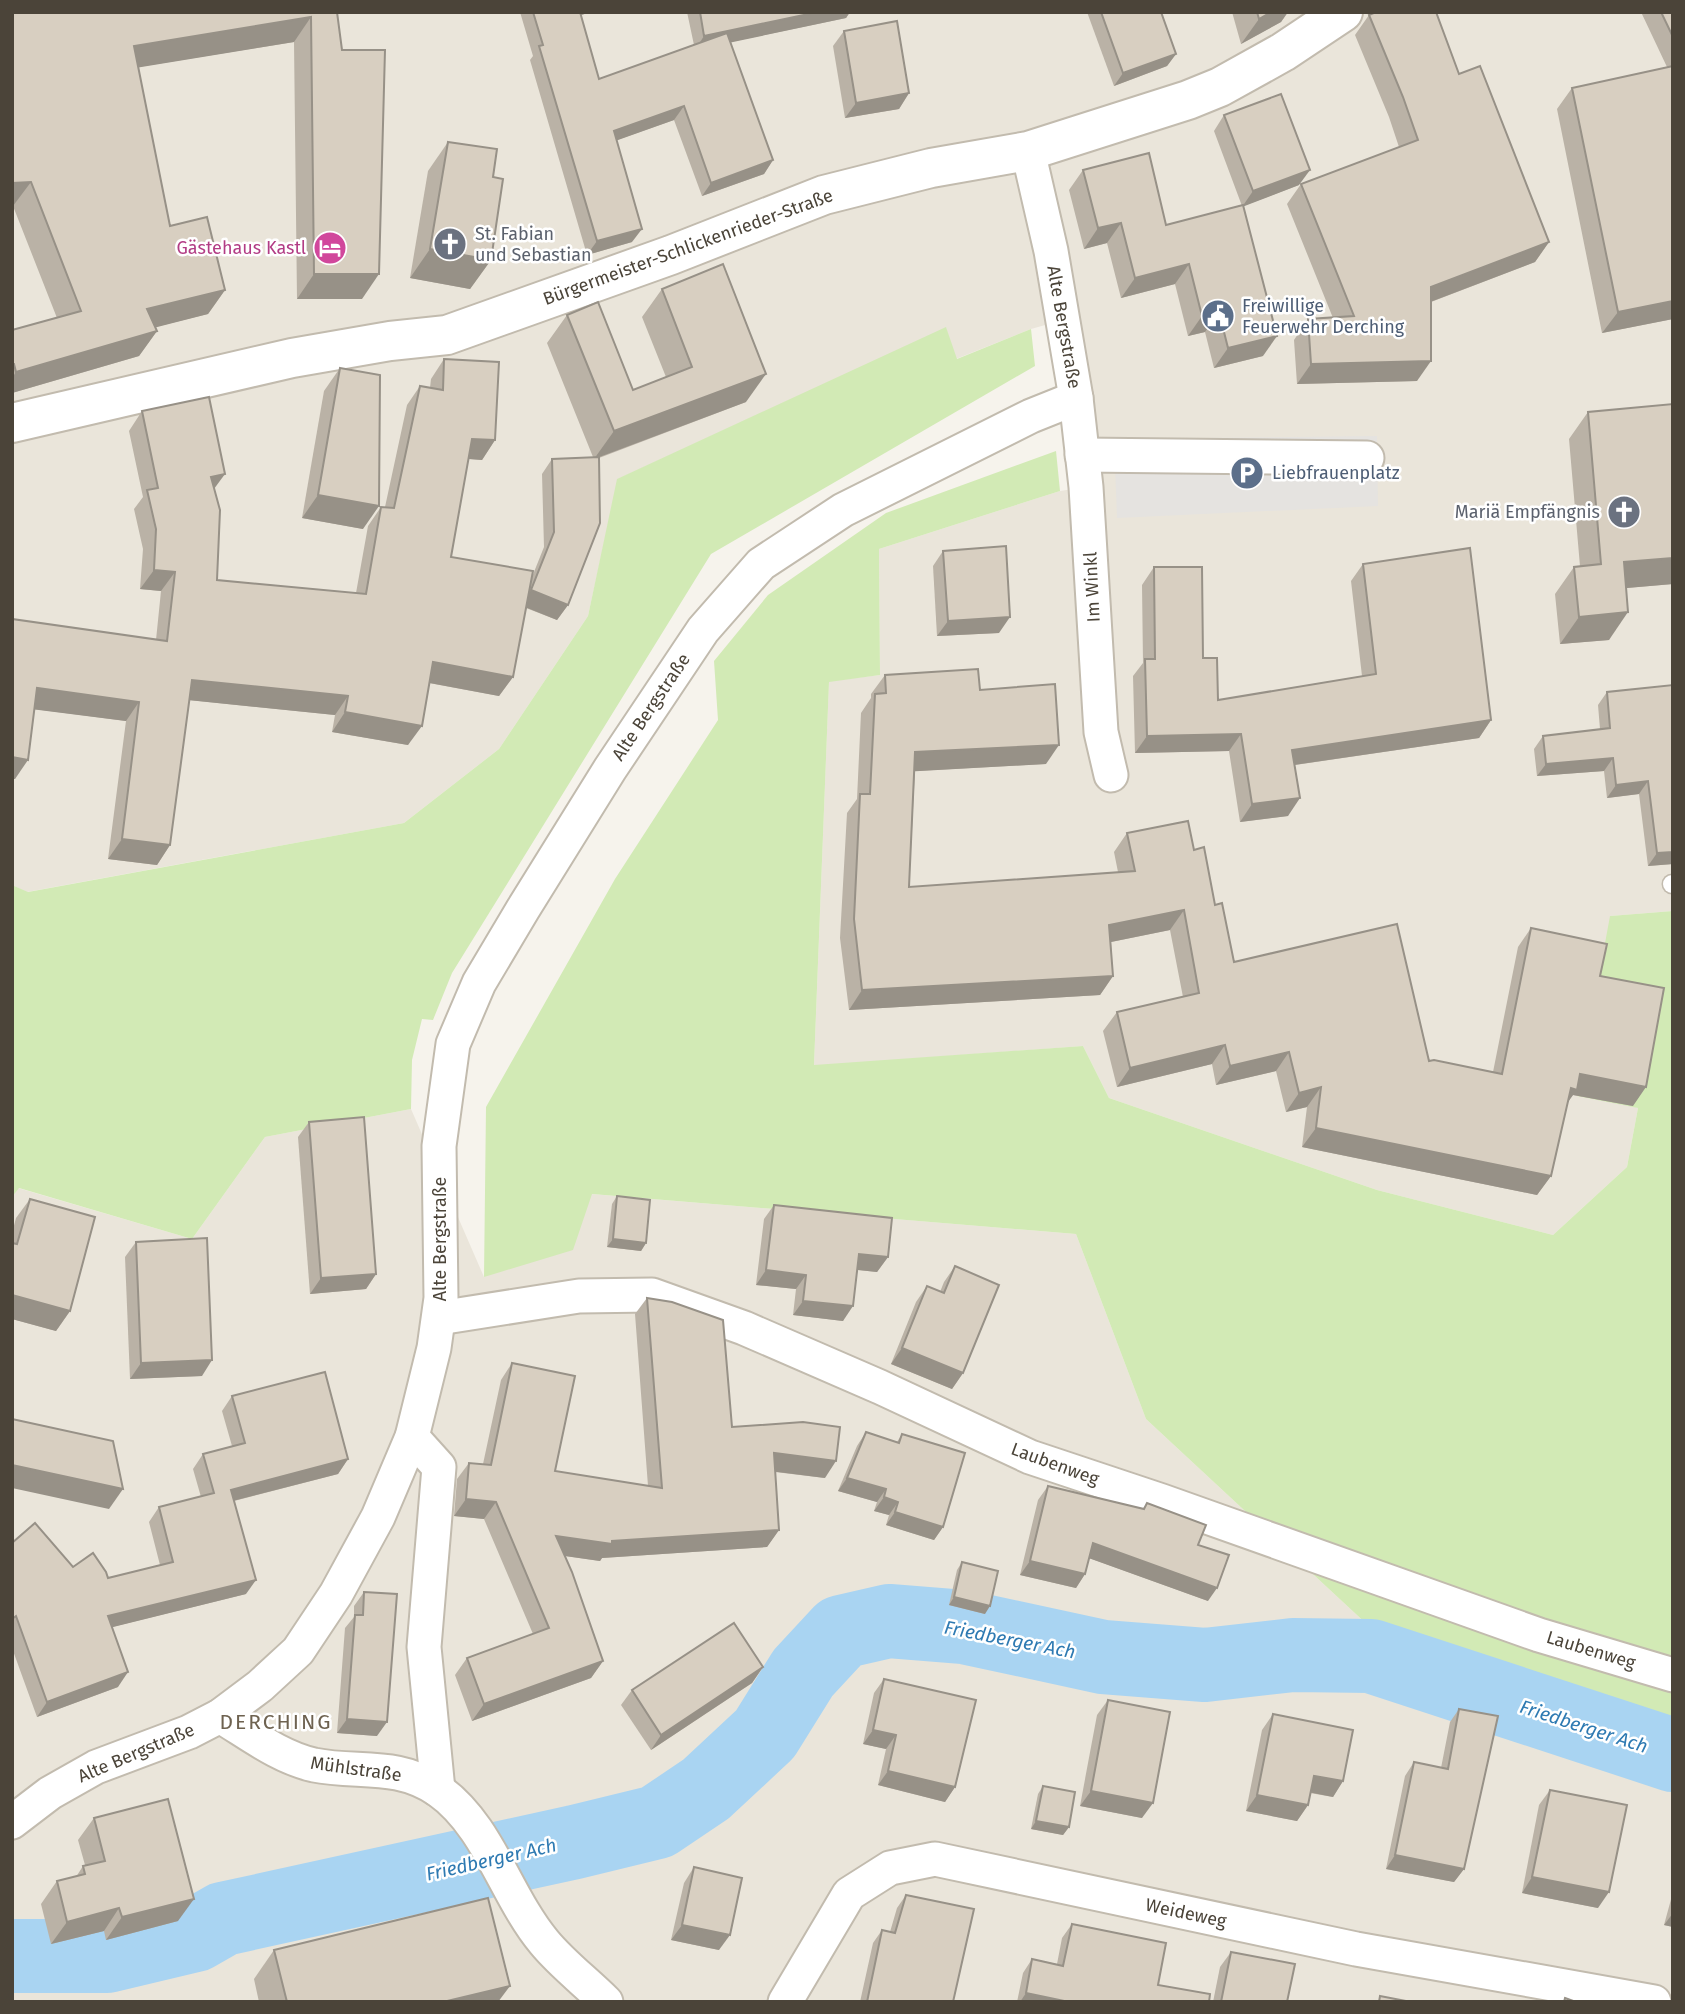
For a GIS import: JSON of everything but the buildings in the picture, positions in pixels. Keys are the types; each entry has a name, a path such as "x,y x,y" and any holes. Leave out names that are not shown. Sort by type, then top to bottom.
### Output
{"street":[{"name":"Bürgermeister-Schlickenrieder-Straße","path":"12,423 292,358 390,341 447,335 671,255 824,195 931,168 1028,151 1188,100 1220,87 1283,52 1343,12"},
{"name":"Alte Bergstraße","path":"12,1822 50,1793 96,1768 189,1732 220,1716 260,1686 298,1651 336,1594 378,1517 412,1437 424,1394 441,1298 439,1146 453,1044 479,984 517,920 610,769 703,629 761,564 843,510 1031,416 1076,398 1051,251 1028,151"},
{"name":"Im Winkl","path":"1076,398 1086,487 1101,732 1111,775"},
{"path":"1082,455 1367,458"},
{"name":"Laubenweg","path":"439,1318 579,1296 652,1295 744,1328 880,1387 1030,1457 1539,1635 1673,1675"},
{"path":"412,1437 439,1467 424,1647 438,1790"},
{"name":"Mühlstraße","path":"220,1716 286,1756 316,1765 382,1769 411,1777 438,1790 467,1816 504,1881 544,1942 606,2002"},
{"name":"Weideweg","path":"785,2002 849,1894 890,1868 935,1858 1531,1991 1654,2002"}],"shaded area":[{"path":"12,12 1673,12 1673,911 1610,916 1633,1106 1638,1108 1627,1167 1553,1235 1377,1190 1109,1098 1083,1046 814,1066 829,681 880,675 879,549 1060,491 1086,487 1063,320 1031,329 956,359 946,328 618,479 588,616 499,749 404,823 27,892 12,885"},
{"name":"Liebfrauenplatz","path":"1377,436 1378,506 1117,518 1114,439"},
{"path":"411,1109 484,1277 591,1194 1076,1234 1146,1419 1414,1668 1524,1735 1673,1789 1673,2002 12,2002 12,1197 18,1188 192,1239 265,1137"}],"green space":[{"path":"946,327 957,359 1031,329 1035,366 711,554 452,973 433,1020 422,1019 412,1060 411,1109 265,1137 192,1239 19,1188 12,1197 12,885 28,892 404,823 499,749 588,616 617,479"},
{"path":"1056,451 1060,491 879,549 880,675 829,682 814,1065 1083,1046 1109,1098 1377,1190 1553,1235 1627,1167 1638,1108 1577,1096 1610,916 1673,911 1673,1747 1414,1668 1146,1419 1076,1234 592,1194 573,1250 484,1277 486,1107 615,879 718,720 714,661 768,595 886,513"}],"waterway":[{"name":"Friedberger Ach","path":"12,1956 107,1956 195,1935 223,1919 657,1822 706,1789 765,1734 803,1673 841,1632 889,1621 964,1627 1103,1657 1205,1665 1293,1655 1371,1656 1673,1755"}],"place":[{"name":"St. Fabian und Sebastian","path":"450,244"},
{"name":"Gästehaus Kastl","path":"330,248"},
{"name":"Freiwillige Feuerwehr Derching","path":"1218,316"},
{"name":"Liebfrauenplatz","path":"1247,473"},
{"name":"Mariä Empfängnis","path":"1624,512"}],"district":[{"name":"DERCHING","path":"276,1722"}]}
